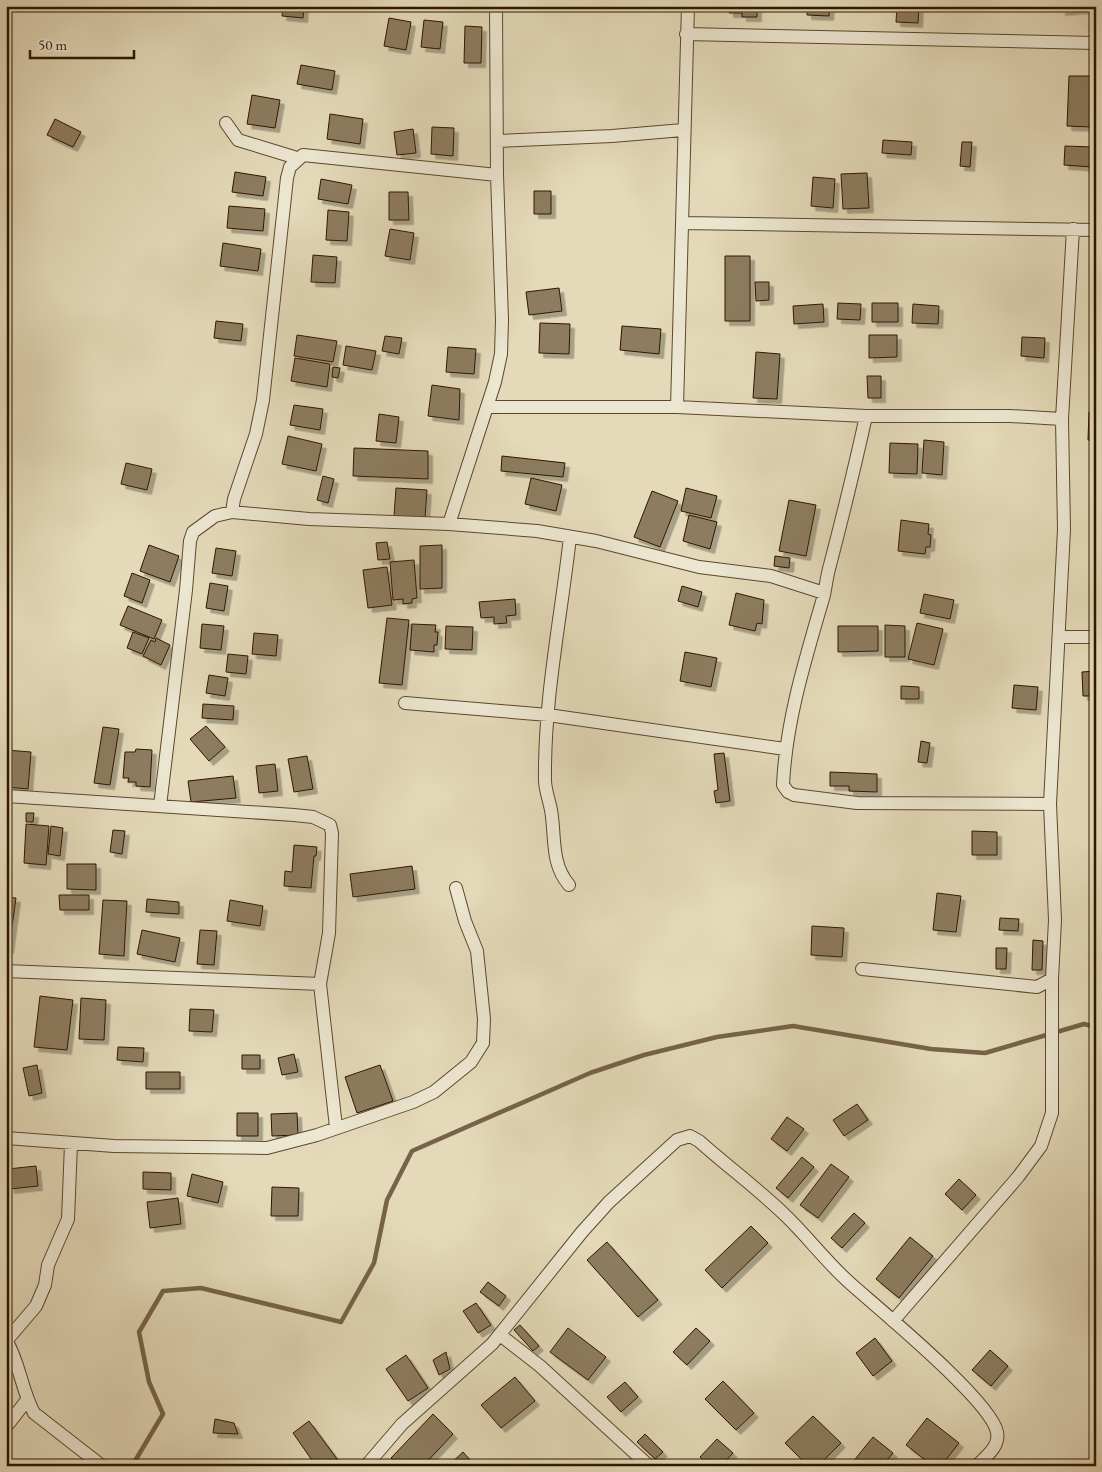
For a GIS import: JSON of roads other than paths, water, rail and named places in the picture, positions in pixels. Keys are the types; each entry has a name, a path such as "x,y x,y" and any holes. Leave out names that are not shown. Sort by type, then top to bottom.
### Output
{"street":[{"path":"449,524 487,407 501,354 502,320 497,175 495,6"},
{"path":"677,407 683,223 683,130 688,6"},
{"path":"686,34 1096,43"},
{"path":"226,123 238,140 297,158"},
{"path":"498,141 612,136 683,130"},
{"path":"232,512 234,499 256,434 263,400 286,178 290,167 297,158 303,155 326,156 497,175"},
{"path":"683,223 1096,230"},
{"path":"893,1321 1018,1177 1041,1146 1052,1113 1052,979 1055,920 1050,804 1064,529 1062,419 1073,229"},
{"path":"487,407 677,407 866,416 1010,416 1062,419"},
{"path":"866,416 850,492 808,646 785,749 783,785 788,792 794,795 857,803 1050,804"},
{"path":"160,806 186,590 190,541 193,532 201,524 215,516 232,512 309,519 449,524 537,531 596,541 699,567 770,576 824,593"},
{"path":"569,885 561,876 555,859 552,815 545,782 552,662 564,594 570,537"},
{"path":"1059,637 1096,637"},
{"path":"405,703 548,715 785,749"},
{"path":"6,796 294,814 312,817 330,825 332,833 329,933 320,984 336,1127"},
{"path":"6,1138 71,1144 267,1148 290,1144 413,1102 434,1092 471,1062 483,1043 484,1019 477,951 465,921 456,888"},
{"path":"862,969 1037,987 1052,979"},
{"path":"6,971 320,984"},
{"path":"374,1463 402,1424 483,1353 500,1335 559,1258 609,1202 677,1140 690,1136 750,1184 804,1234 836,1270 893,1321 981,1406 997,1430 998,1440 994,1449 977,1466"},
{"path":"71,1144 68,1219 65,1229 48,1265 45,1284 36,1306 7,1340 18,1362 27,1400 40,1418 102,1466"},
{"path":"500,1335 540,1366 649,1466"},
{"path":"6,1427 27,1400"}],"waterway":[{"path":"132,1466 163,1414 149,1382 139,1332 163,1291 201,1288 341,1322 374,1263 387,1200 412,1151 590,1073 644,1055 717,1037 793,1026 931,1049 985,1053 1084,1024 1096,1027"}]}
